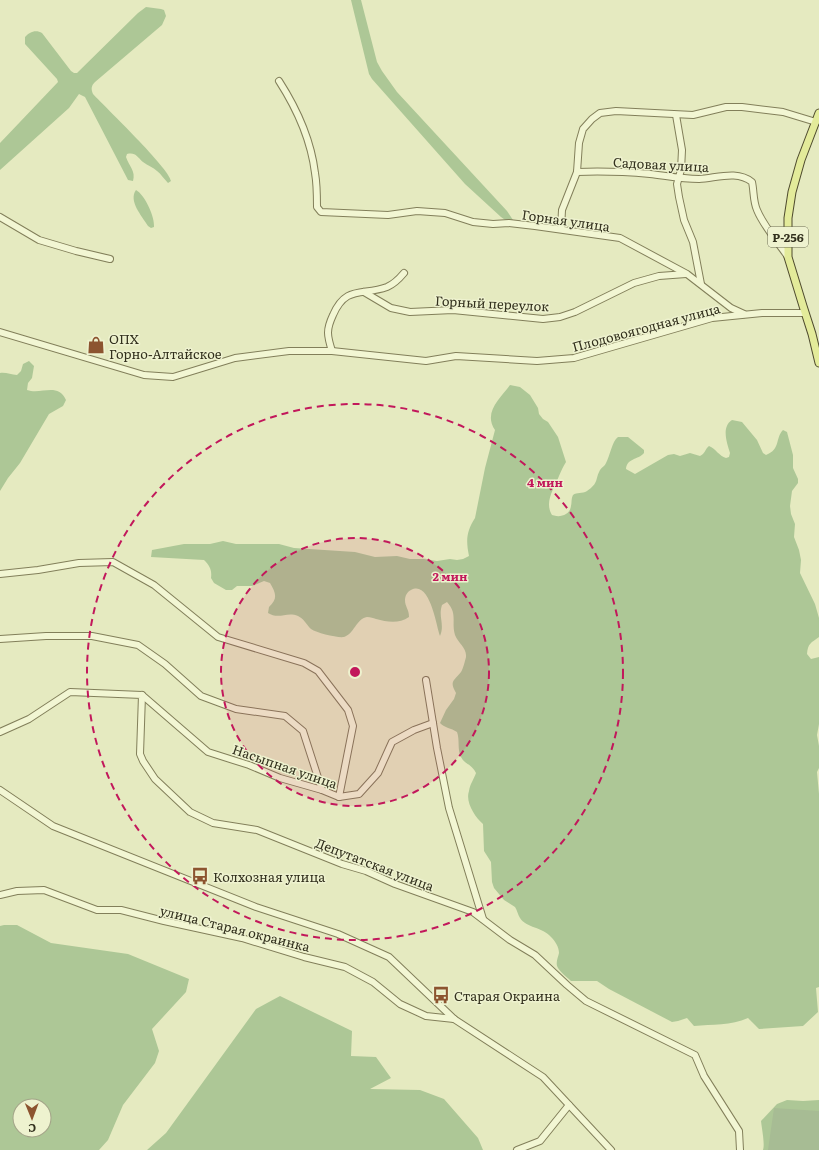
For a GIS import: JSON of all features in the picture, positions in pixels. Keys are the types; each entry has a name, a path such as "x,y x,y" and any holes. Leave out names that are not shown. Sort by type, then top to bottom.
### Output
{"main road":[{"name":"Р-256","path":"819,113 802,155 789,205 788,218 788,257 805,313 816,333 819,363"}],"street":[{"name":"Горная улица","path":"279,81 290,97 311,148 316,173 317,207 321,212 388,215 416,211 445,213 472,222 493,224 509,223 620,238 687,274 731,308 744,314"},
{"path":"561,229 562,210 577,172 579,143 584,129 592,119 600,113 616,111 693,115 726,107 742,107 783,112 816,122"},
{"path":"676,115 682,150 677,184 684,220 693,242 700,284"},
{"name":"Садовая улица","path":"577,172 650,174 700,179 740,175 752,182 756,209 788,257"},
{"path":"0,217 39,240 110,259"},
{"path":"332,351 327,330 337,304 345,297 355,293 388,286 398,280 404,273"},
{"name":"Горный переулок","path":"364,292 391,308 410,312 453,310 543,319 560,317 575,312 634,283 659,276 687,274"},
{"name":"Плодовоягодная улица","path":"0,332 38,342 144,375 173,377 235,358 289,351 332,351 426,362 456,356 537,361 574,358 712,318 744,314 805,313"},
{"path":"0,574 38,570 79,563 113,562 154,585 218,637 304,663 318,671 348,710 352,726 339,797"},
{"path":"0,639 46,636 92,636 138,645 165,664 201,696 236,709 285,716 303,731 322,790"},
{"path":"426,680 449,808 483,919"},
{"path":"0,732 29,719 70,692 142,694"},
{"name":"Насыпная улица","path":"142,694 208,752 339,797 359,794 378,773 392,742 414,730 433,723"},
{"name":"Депутатская улица","path":"142,694 140,754 143,762 155,779 190,812 213,823 257,830 342,864 366,871 395,884 473,912 510,940 535,955 586,1001 694,1055 704,1076 739,1131 740,1150"},
{"path":"0,790 53,826 256,907 338,934 389,957 454,1019 543,1077 611,1150"},
{"name":"улица Старая окраинка","path":"0,895 17,891 44,890 97,910 121,910 242,938 304,957 345,967 373,982 400,1004 426,1016 454,1019"},
{"path":"517,1150 540,1141 569,1105"}],"green space":[{"path":"351,0 361,0 377,62 397,92 507,211 513,220 510,221 501,217 465,184 372,79 369,74"},
{"path":"146,7 164,10 166,16 162,25 95,82 92,86 92,91 93,94 160,164 168,174 171,181 168,183 160,174 136,155 132,154 127,154 126,157 133,171 134,177 133,181 128,180 85,97 79,94 69,108 0,170 0,143 58,82 57,79 25,44 25,37 28,34 37,31 42,33 71,71 77,73"},
{"path":"136,190 143,196 149,207 153,218 154,227 151,228 148,226 135,204 134,194"},
{"path":"29,361 34,366 32,378 28,383 27,390 54,390 63,395 66,400 63,406 49,414 20,463 0,491 0,373 17,375 21,371 23,364"},
{"path":"510,385 520,387 530,395 538,408 539,414 548,422 558,437 566,462 549,500 550,510 552,515 555,516 567,514 570,509 573,495 585,492 593,486 598,473 606,464 614,442 618,437 628,437 644,450 642,455 627,465 626,469 635,474 668,455 674,454 680,456 690,453 700,456 709,446 724,457 729,457 730,453 726,440 726,431 732,420 742,422 757,440 763,453 766,455 774,450 783,430 787,432 793,455 793,468 798,479 798,483 792,491 790,506 795,524 794,537 801,560 800,573 815,604 819,618 819,637 809,645 807,654 811,659 819,657 819,724 817,735 819,746 819,768 817,772 819,794 819,987 816,988 818,1012 803,1026 759,1029 748,1018 728,1024 694,1026 687,1018 672,1022 609,989 597,981 571,981 559,970 557,960 559,951 554,940 544,931 526,924 519,917 515,907 504,900 494,888 492,882 491,862 484,851 483,824 474,813 468,800 471,784 476,773 461,757 457,732 440,723 446,710 454,699 456,693 453,686 453,681 462,671 466,657 464,648 456,638 452,610 447,602 442,605 441,609 442,628 440,636 431,605 423,591 418,589 411,590 405,597 409,617 401,621 393,622 371,617 363,618 350,633 344,637 337,637 314,631 298,616 290,614 276,616 268,613 269,607 275,599 274,590 270,583 264,581 252,586 237,586 232,590 226,590 214,583 211,578 210,568 204,560 151,557 152,550 184,544 210,544 223,541 236,544 279,544 294,548 355,552 375,557 397,556 410,559 437,561 463,559 469,556 467,546 468,532 475,518 485,468 495,430 491,417 492,412 494,406"},
{"path":"17,925 51,943 128,954 189,979 186,992 152,1029 159,1051 155,1063 123,1105 108,1140 99,1150 0,1150 0,926"},
{"path":"280,996 352,1031 351,1056 376,1057 391,1078 370,1089 420,1090 444,1099 478,1138 483,1150 147,1150 166,1133 256,1009"},
{"path":"787,1100 819,1100 819,1150 763,1150 764,1141 761,1121 777,1104"},
{"path":"774,1108 819,1111 819,1150 768,1150"}],"place":[{"name":"ОПХ Горно-Алтайское","path":"96,345"},
{"name":"Колхозная улица","path":"200,876"},
{"name":"Старая Окраина","path":"441,995"}]}
